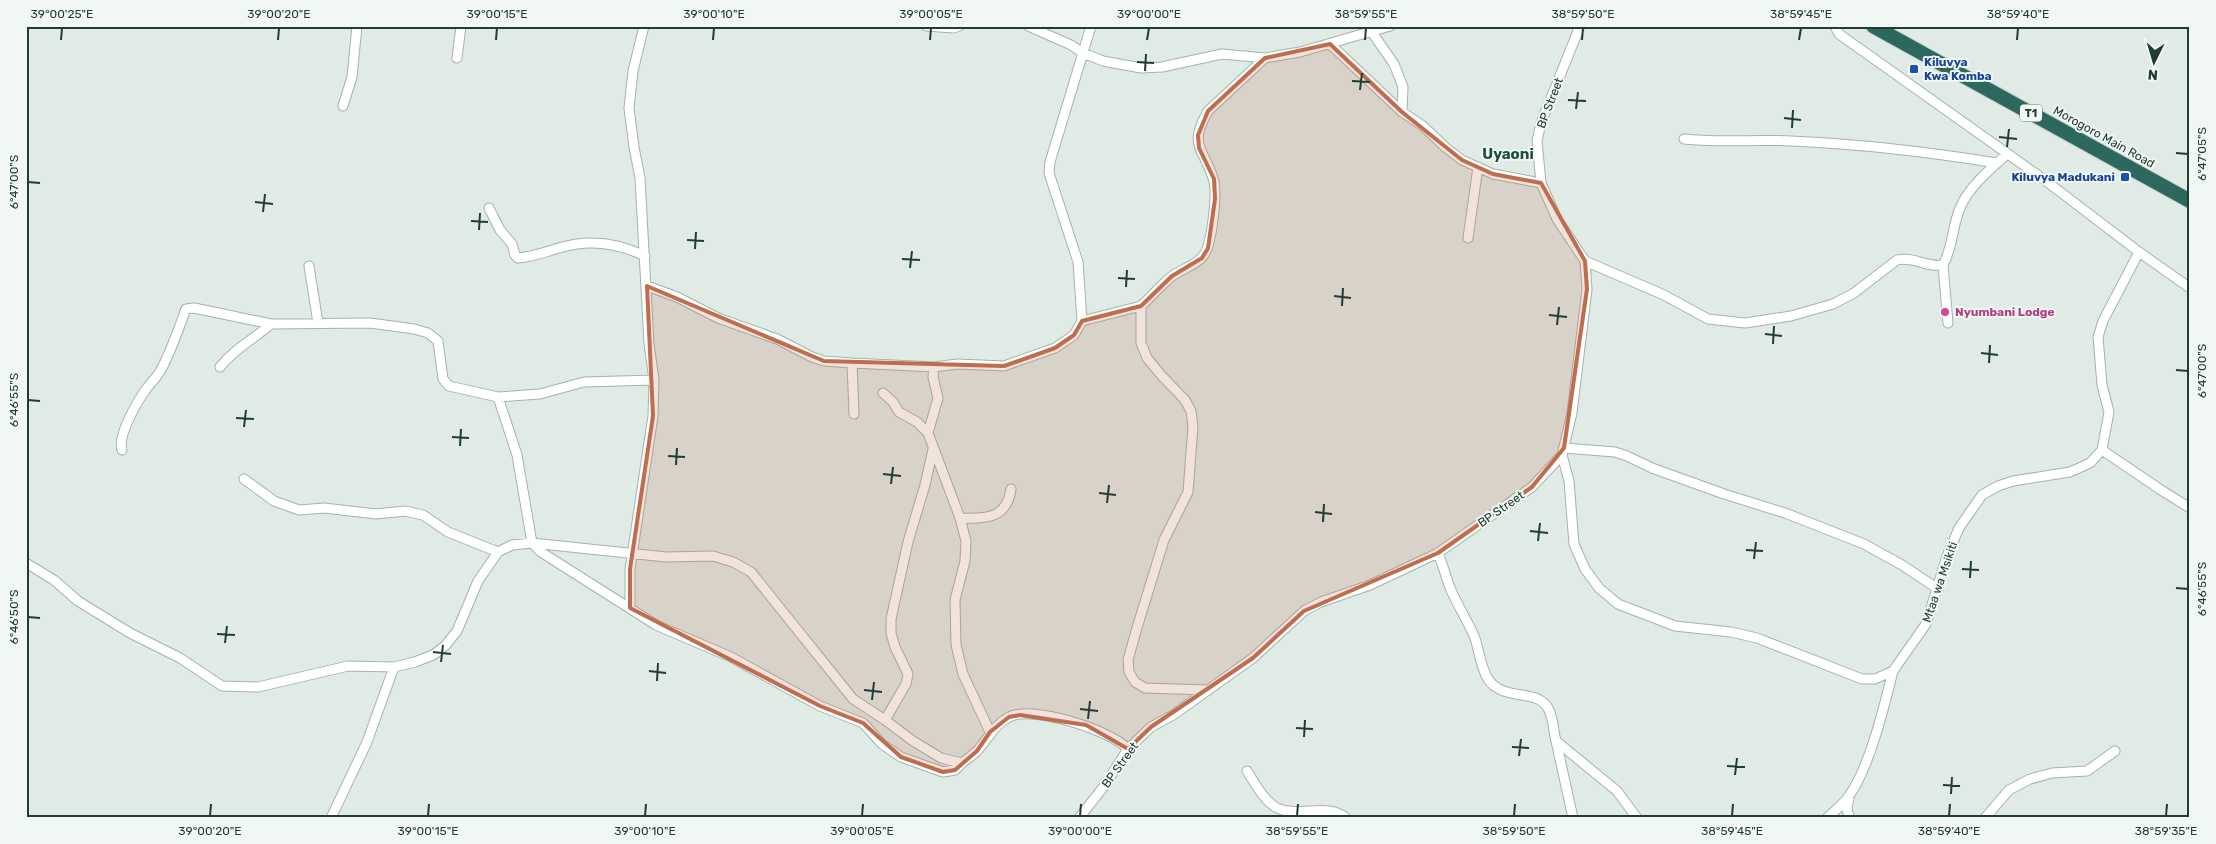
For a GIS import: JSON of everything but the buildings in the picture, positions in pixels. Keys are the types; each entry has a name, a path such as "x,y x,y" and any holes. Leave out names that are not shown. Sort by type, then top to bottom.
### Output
{"highway":[{"name":"Morogoro Main Road","path":"1873,26 2190,201"}],"street":[{"path":"343,106 352,77 357,26"},
{"path":"457,58 461,26"},
{"path":"630,608 632,554 653,416 654,380 649,344 640,178 629,108 633,72 644,26"},
{"path":"926,26 954,28 959,26"},
{"path":"647,286 678,297 718,318 777,338 812,357 824,361 852,364 1004,366 1055,348 1074,335 1082,321 1078,262 1050,168 1091,26"},
{"path":"1029,27 1071,44 1083,53 1103,61 1141,68 1162,66 1222,54 1265,58 1300,52 1390,26"},
{"name":"BP Street","path":"1079,818 1105,785 1128,749 1151,727 1173,715 1253,658 1304,611 1321,602 1370,585 1438,553 1532,487 1563,451 1572,413 1587,289 1585,261 1557,218 1541,183 1537,141 1541,123 1580,26"},
{"path":"1835,26 1839,34 2006,155 2046,181 2139,252 2190,288"},
{"path":"1371,31 1394,64 1403,87 1402,112"},
{"path":"1330,44 1402,112 1423,126 1462,160 1493,174 1541,183"},
{"path":"1082,321 1141,306 1172,276 1202,258 1208,248 1215,199 1214,179 1198,148 1198,136 1202,122 1208,111 1265,58"},
{"path":"1684,139 1713,142 1791,141 1935,153 1997,163"},
{"path":"1948,323 1943,265 1948,256 1959,209 1968,194 2006,155"},
{"path":"1468,238 1478,167"},
{"path":"490,208 500,230 512,244 515,255 518,258 530,257 561,247 582,244 610,244 628,248 645,256"},
{"path":"2139,252 2103,321 2098,337 2102,385 2109,412 2102,450 2190,508"},
{"path":"1585,261 1664,295 1708,319 1745,323 1791,316 1833,304 1854,293 1897,260 1906,258 1935,267 1943,265"},
{"path":"309,266 318,323"},
{"path":"1141,306 1141,343 1147,358 1161,376 1186,400 1191,411 1193,426 1188,492 1164,540 1128,660 1129,672 1135,682 1145,688 1207,690"},
{"path":"122,450 120,444 122,437 134,410 163,368 186,309 204,309 271,324 370,323 414,329 428,334 438,341 442,378 449,386 498,397 540,394 584,382 654,380"},
{"path":"220,367 230,354 256,338 271,324"},
{"path":"852,364 854,414"},
{"path":"928,433 938,398 933,377 934,366"},
{"path":"883,393 893,402 899,412 917,422 928,433 960,518 966,541 966,561 955,600 956,645 963,674 990,732"},
{"path":"498,397 517,455 532,543 541,552 656,625 731,657 820,706 863,723 882,744 901,757 943,772 955,770 977,751 990,732 1009,717 1020,714 1042,715 1086,725 1122,743 1128,749"},
{"path":"885,720 906,684 908,674 894,647 891,619 908,542 925,485 933,448"},
{"name":"Mtaa wa Msikiti","path":"1849,796 1864,766 1880,719 1893,671 1926,624 1959,528 1982,495 1998,486 2013,481 2070,472 2090,463 2102,450"},
{"path":"1893,671 1875,679 1862,679 1757,638 1731,632 1675,626 1618,604 1599,588 1585,569 1574,544 1569,481 1563,451 1615,452 1715,491 1803,520 1864,544 1938,590"},
{"path":"244,480 274,501 299,510 324,508 376,514 405,511 423,515 448,532 498,552"},
{"path":"960,518 980,519 1000,512 1006,507 1011,489"},
{"path":"26,563 54,580 78,601 130,633 180,658 222,686 258,688 348,666 394,667 433,655 445,646 457,631 478,581 498,552 512,545 532,543 666,557 713,556 734,562 751,572 853,699 941,758 962,763"},
{"path":"1438,553 1451,590 1474,637 1488,678 1496,687 1508,693 1540,699 1547,706 1553,718 1553,730 1573,818"},
{"path":"331,818 367,742 394,667"},
{"path":"1556,741 1617,791 1638,818"},
{"path":"1985,818 2009,790 2030,779 2052,774 2088,770 2115,751"},
{"path":"1246,772 1269,802 1276,807 1286,810 1333,811 1346,818"},
{"path":"1828,818 1849,796"},
{"path":"1849,796 1847,810 1850,818"}],"highlighted area":[{"path":"1330,44 1402,112 1462,160 1493,174 1541,183 1585,261 1587,289 1564,448 1532,487 1438,553 1304,611 1253,658 1151,727 1128,749 1086,725 1020,715 1009,717 990,732 977,751 955,770 943,772 901,757 863,723 820,706 630,608 630,569 653,416 647,286 824,361 1004,366 1055,348 1074,335 1082,321 1141,306 1172,276 1202,258 1208,248 1215,199 1214,179 1199,148 1198,135 1208,111 1265,58"}],"place":[{"name":"Kiluvya Kwa Komba","path":"1914,69"},
{"name":"Kiluvya Madukani","path":"2125,177"},
{"name":"Nyumbani Lodge","path":"1945,312"}],"district":[{"name":"Uyaoni","path":"1508,154"}]}
